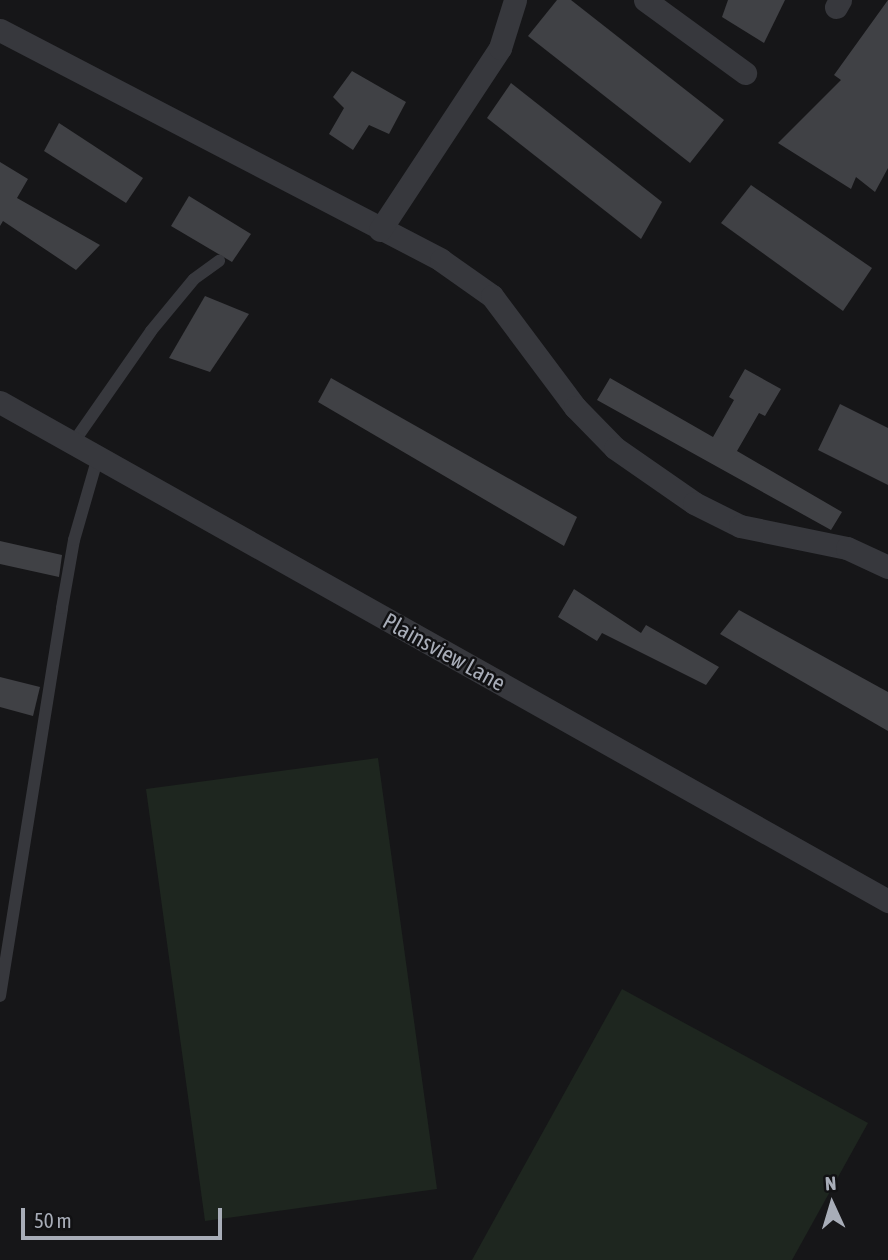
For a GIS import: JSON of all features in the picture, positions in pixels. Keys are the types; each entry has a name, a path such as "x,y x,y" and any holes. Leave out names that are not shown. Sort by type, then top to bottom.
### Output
{"street":[{"path":"380,230 500,48 514,0"},
{"path":"645,0 745,74"},
{"path":"0,30 441,260 492,296 575,407 646,472 740,526 847,548 888,567"},
{"name":"Plainsview Lane","path":"0,402 888,901"}],"lane":[{"path":"73,443 150,331 194,279 219,261"},
{"path":"0,996 74,540 98,457"}],"shaded area":[{"path":"378,758 437,1189 205,1221 146,789"},
{"path":"622,989 868,1123 792,1260 472,1260"}],"building":[{"path":"557,0 571,0 724,120 690,163 528,36"},
{"path":"728,0 785,0 764,43 722,17"},
{"path":"888,0 888,168 875,192 856,177 851,189 778,143 841,80 834,75"},
{"path":"352,71 406,102 389,134 369,125 353,150 329,134 344,108 333,97"},
{"path":"511,83 662,202 641,239 487,118"},
{"path":"59,123 143,178 126,203 44,151"},
{"path":"0,162 28,179 17,198 100,245 76,270 3,221 0,226"},
{"path":"751,185 872,268 843,311 721,223"},
{"path":"189,196 251,234 232,262 171,226"},
{"path":"205,296 249,314 210,372 169,358"},
{"path":"745,369 781,389 765,416 759,413 737,451 842,512 831,530 597,400 610,378 713,437 734,400 729,397"},
{"path":"331,378 577,517 564,546 318,402"},
{"path":"840,404 888,428 888,485 818,450"},
{"path":"0,541 62,555 59,577 0,564"},
{"path":"574,589 641,633 646,625 719,667 706,685 602,633 597,641 558,617"},
{"path":"739,610 888,692 888,731 720,634"},
{"path":"0,677 40,687 33,716 0,707"}]}
